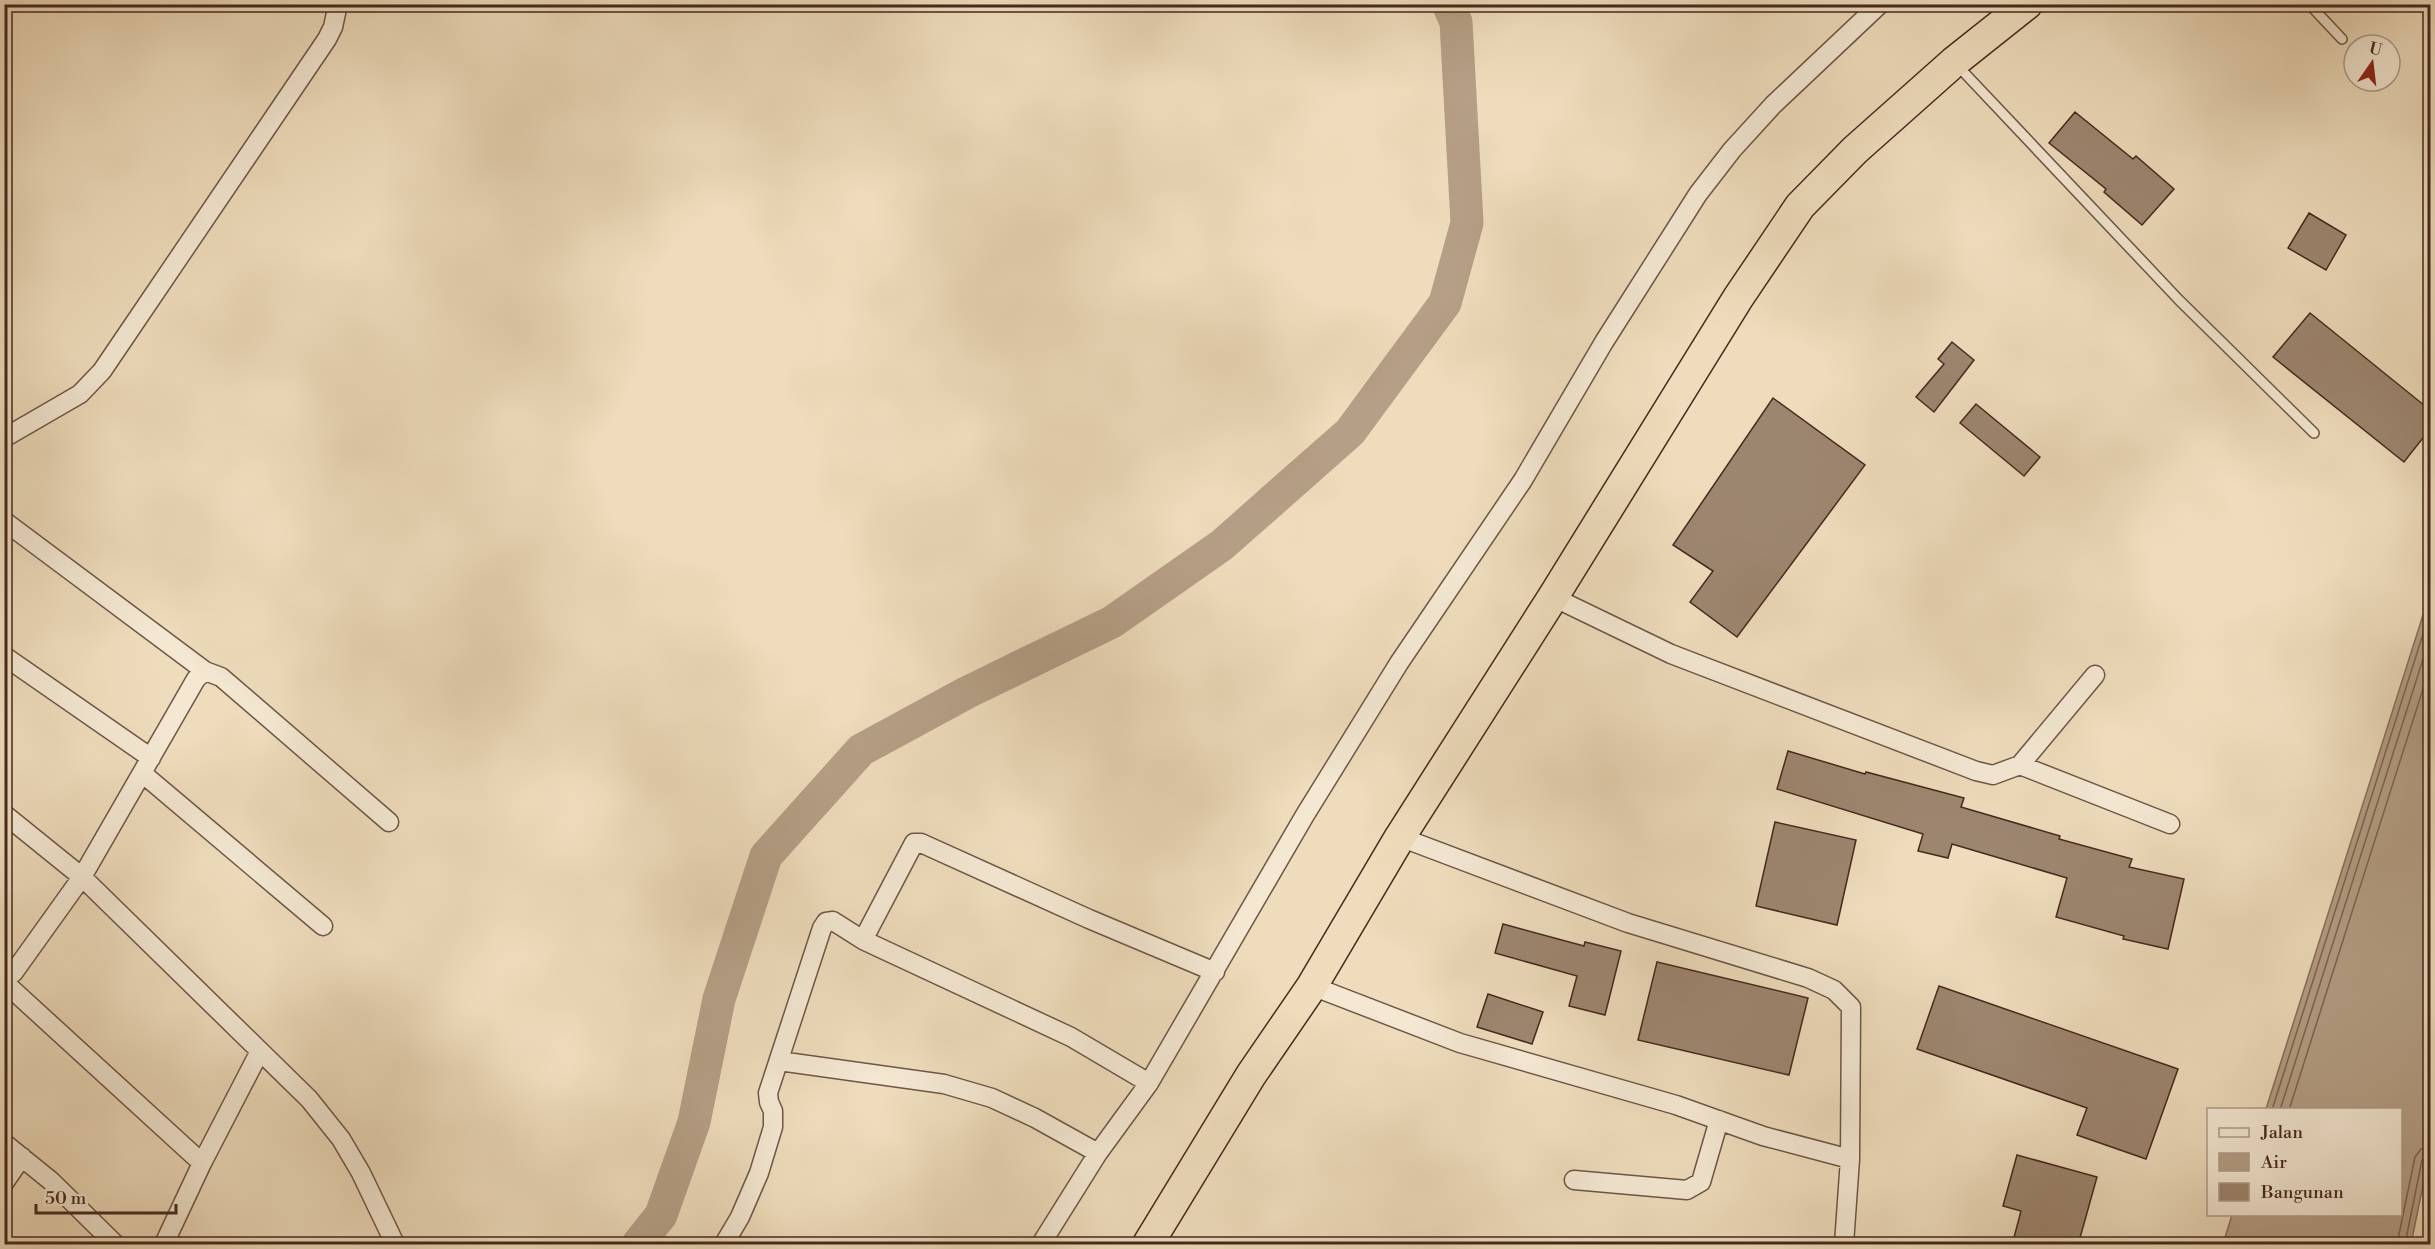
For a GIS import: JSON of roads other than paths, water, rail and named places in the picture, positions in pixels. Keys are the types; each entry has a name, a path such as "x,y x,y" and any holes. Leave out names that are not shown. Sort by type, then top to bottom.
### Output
{"highway":[{"path":"1148,1245 1251,1075 1312,986 1400,837 1553,597 1738,298 1800,206 1855,150 1954,62 2028,4"}],"street":[{"path":"4,438 80,394 102,371 327,39 333,27 338,4"},
{"path":"1041,1245 1098,1153 1149,1083 1305,815 1399,663 1523,480 1604,342 1698,194 1732,150 1773,105 1880,4"},
{"path":"4,521 205,671 221,677 389,822"},
{"path":"1553,597 1671,654 1976,771 1993,775 2020,765 2095,675"},
{"path":"4,656 147,765 323,926"},
{"path":"202,1163 7,975 82,877 196,679 205,671"},
{"path":"2020,765 2170,824"},
{"path":"4,814 82,877 309,1099 341,1139 361,1173 395,1245"},
{"path":"1400,837 1628,923 1808,978 1834,990 1851,1007 1850,1159 1844,1245"},
{"path":"863,940 914,843 919,842 1089,919 1215,972"},
{"path":"724,1245 740,1217 759,1173 772,1127 773,1111 768,1093 824,924 833,921 863,940 1071,1037 1149,1083"},
{"path":"1312,986 1460,1043 1676,1105 1763,1136 1850,1159"},
{"path":"164,1245 202,1163 260,1051"},
{"path":"779,1060 954,1087 992,1098 1035,1118 1098,1153"},
{"path":"1575,1180 1687,1190 1701,1182 1719,1120"},
{"path":"4,1143 51,1181 108,1242"},
{"path":"4,1183 22,1156"}],"lane":[{"path":"2308,4 2342,39"},
{"path":"1954,62 2179,300 2314,433"}],"water":[{"path":"2430,593 2430,1151 2411,1244 2223,1244 2232,1216 2402,1216 2402,1108 2266,1108"}],"waterway":[{"path":"638,1244 661,1215 694,1122 719,999 766,856 861,750 966,693 1112,622 1222,545 1350,432 1445,303 1467,223 1456,22 1448,4"}]}
